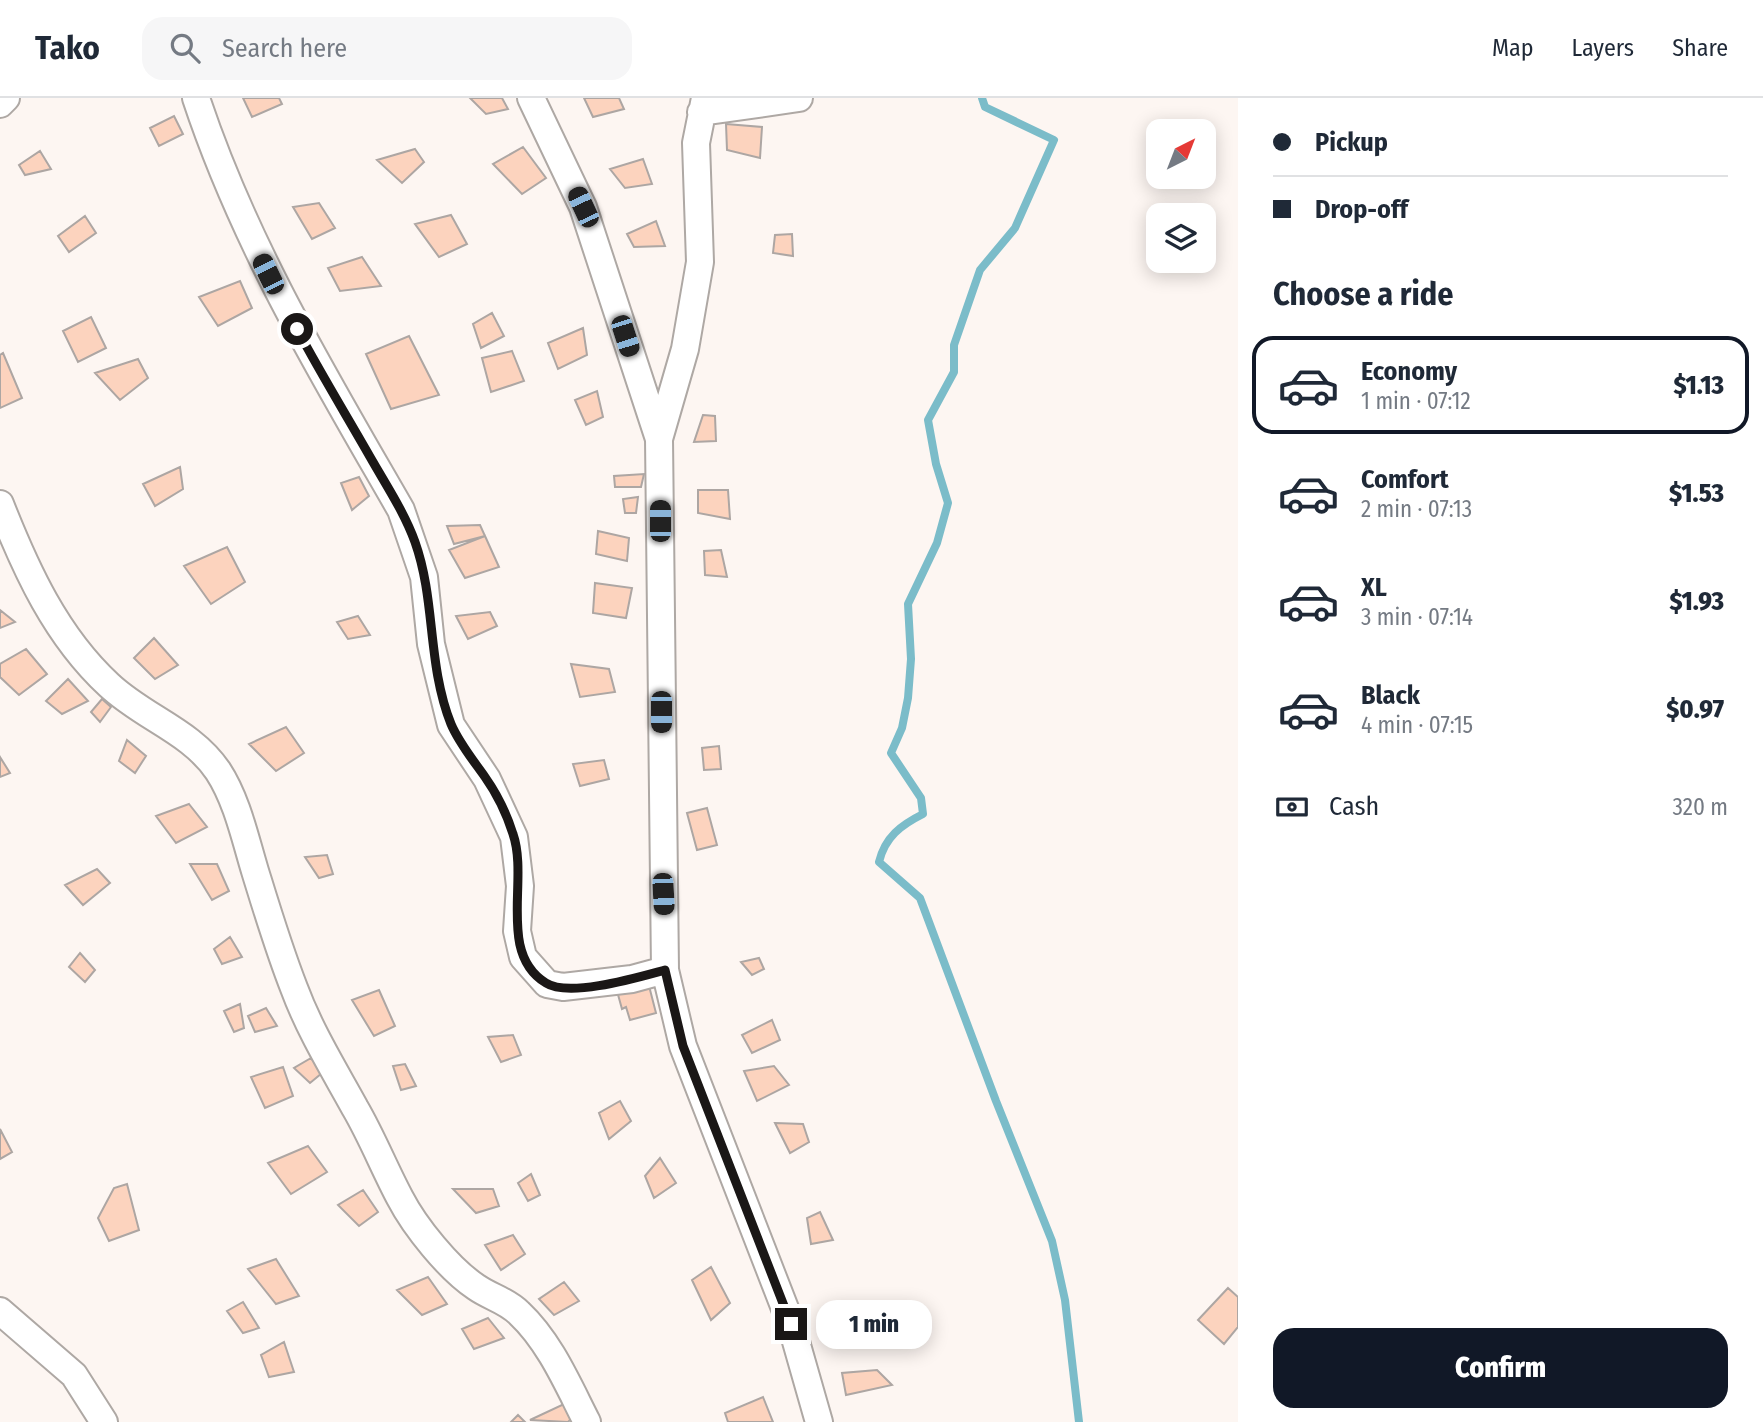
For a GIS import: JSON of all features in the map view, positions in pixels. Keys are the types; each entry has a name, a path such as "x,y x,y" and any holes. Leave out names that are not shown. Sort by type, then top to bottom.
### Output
{"street":[{"path":"0,104 6,98"},
{"path":"196,98 223,177 278,294 401,510 415,542 425,577 431,644 452,725 487,779 514,837 520,886 517,931 523,957 547,984 563,987 632,979 665,970"},
{"path":"531,98 583,207 659,439"},
{"path":"799,98 703,105 696,143 700,262 685,349 659,439 665,970 683,1046 791,1324 819,1422"},
{"path":"0,504 28,575 76,647 108,685 145,713 182,734 208,756 223,779 240,821 294,990 327,1061 355,1107 409,1215 463,1275 522,1315 556,1363 587,1422"},
{"path":"0,1311 74,1376 104,1422"}],"building":[{"path":"243,98 279,98 282,104 252,117"},
{"path":"470,98 502,98 508,109 486,114"},
{"path":"584,98 619,98 624,109 593,117"},
{"path":"174,116 183,134 159,146 150,128"},
{"path":"726,124 762,127 760,158 727,150"},
{"path":"523,147 546,178 522,194 493,164"},
{"path":"415,149 424,162 402,183 377,160"},
{"path":"40,151 51,169 25,175 19,165"},
{"path":"643,159 652,184 625,188 610,169"},
{"path":"319,203 335,228 312,239 293,207"},
{"path":"451,215 467,244 439,257 415,224"},
{"path":"85,216 96,233 69,252 58,236"},
{"path":"656,221 665,246 634,247 627,234"},
{"path":"792,234 793,256 773,253 775,235"},
{"path":"362,257 381,286 340,291 328,268"},
{"path":"240,281 252,308 218,326 199,297"},
{"path":"492,313 504,336 481,348 473,324"},
{"path":"91,317 106,348 78,362 63,331"},
{"path":"583,328 587,355 558,369 548,343"},
{"path":"409,336 439,395 391,409 366,354"},
{"path":"512,351 524,381 491,392 482,358"},
{"path":"3,353 22,398 0,408 0,355"},
{"path":"138,359 148,378 120,400 95,373"},
{"path":"597,391 603,417 586,425 575,400"},
{"path":"703,415 715,416 716,441 694,442"},
{"path":"180,467 183,489 155,506 143,484"},
{"path":"644,474 641,487 615,487 614,476"},
{"path":"359,477 369,496 352,510 341,483"},
{"path":"698,490 728,490 730,519 698,513"},
{"path":"638,497 636,513 625,513 623,499"},
{"path":"480,525 485,536 454,544 447,526"},
{"path":"598,531 629,538 627,561 596,554"},
{"path":"485,536 499,567 465,578 449,550"},
{"path":"227,547 245,582 211,604 184,566"},
{"path":"721,550 727,577 705,575 704,551"},
{"path":"595,583 632,588 626,618 593,613"},
{"path":"0,610 15,622 0,628"},
{"path":"490,612 497,626 468,639 456,616"},
{"path":"358,616 370,635 348,639 337,622"},
{"path":"154,638 178,665 155,679 134,658"},
{"path":"26,649 47,674 19,695 0,677 0,664"},
{"path":"571,664 609,669 615,692 580,697"},
{"path":"68,679 88,701 62,714 46,701"},
{"path":"102,699 111,707 100,722 91,712"},
{"path":"286,727 304,753 276,771 249,744"},
{"path":"127,740 146,756 135,773 119,761"},
{"path":"719,746 721,769 704,770 702,748"},
{"path":"0,757 10,773 0,777"},
{"path":"604,760 609,779 580,786 573,764"},
{"path":"189,804 207,827 176,843 156,816"},
{"path":"707,808 717,845 697,850 687,813"},
{"path":"327,855 333,874 319,878 305,857"},
{"path":"190,864 217,864 229,891 212,900"},
{"path":"97,869 110,883 83,905 65,885"},
{"path":"230,937 242,957 222,964 214,949"},
{"path":"80,953 95,970 85,982 69,967"},
{"path":"759,958 764,969 752,975 741,962"},
{"path":"648,982 656,1013 630,1020 626,1007 622,1009 617,991"},
{"path":"379,990 395,1026 374,1036 352,1000"},
{"path":"240,1004 244,1028 234,1032 224,1011"},
{"path":"266,1008 277,1026 255,1032 248,1016"},
{"path":"772,1020 780,1040 752,1053 742,1035"},
{"path":"513,1035 521,1055 501,1062 488,1037"},
{"path":"311,1058 322,1073 310,1083 294,1068"},
{"path":"405,1064 416,1086 401,1090 393,1066"},
{"path":"774,1066 789,1085 757,1101 744,1071"},
{"path":"283,1067 293,1096 265,1108 251,1077"},
{"path":"620,1101 631,1121 609,1139 599,1113"},
{"path":"775,1123 803,1124 809,1142 790,1153"},
{"path":"0,1129 12,1152 0,1159"},
{"path":"308,1146 327,1172 291,1194 268,1163"},
{"path":"660,1158 676,1183 654,1198 645,1176"},
{"path":"531,1174 540,1195 528,1201 518,1183"},
{"path":"127,1184 139,1230 109,1241 98,1218 114,1188"},
{"path":"453,1189 493,1189 499,1206 476,1213"},
{"path":"363,1190 378,1212 359,1226 338,1205"},
{"path":"820,1212 833,1240 811,1244 807,1218"},
{"path":"513,1235 525,1254 501,1270 485,1245"},
{"path":"276,1259 299,1296 276,1304 248,1269"},
{"path":"711,1267 730,1303 711,1320 692,1280"},
{"path":"428,1277 447,1304 422,1315 397,1290"},
{"path":"564,1282 579,1301 554,1315 539,1299"},
{"path":"1228,1288 1238,1297 1238,1327 1224,1344 1198,1320"},
{"path":"243,1302 259,1328 243,1333 227,1311"},
{"path":"488,1318 504,1338 474,1349 462,1329"},
{"path":"284,1342 294,1372 269,1377 261,1355"},
{"path":"877,1370 892,1385 846,1395 842,1373"},
{"path":"763,1397 773,1422 728,1422 725,1413"},
{"path":"564,1404 572,1418 568,1422 530,1420"},
{"path":"518,1415 525,1422 511,1422"}],"waterway":[{"path":"982,98 985,107 1054,140 1015,228 980,270 954,345 954,372 928,420 936,464 948,503 937,543 908,604 911,659 908,698 902,728 891,753 921,798 923,814 895,833 885,846 879,862 920,898 1052,1241 1065,1300 1079,1422"}],"route":[{"path":"297,329 401,510 415,542 425,577 431,644 439,686 452,725 469,756 487,779 514,837 519,857 520,886 517,931 523,957 547,984 563,987 582,987 632,979 665,970 683,1046 791,1324"}]}
